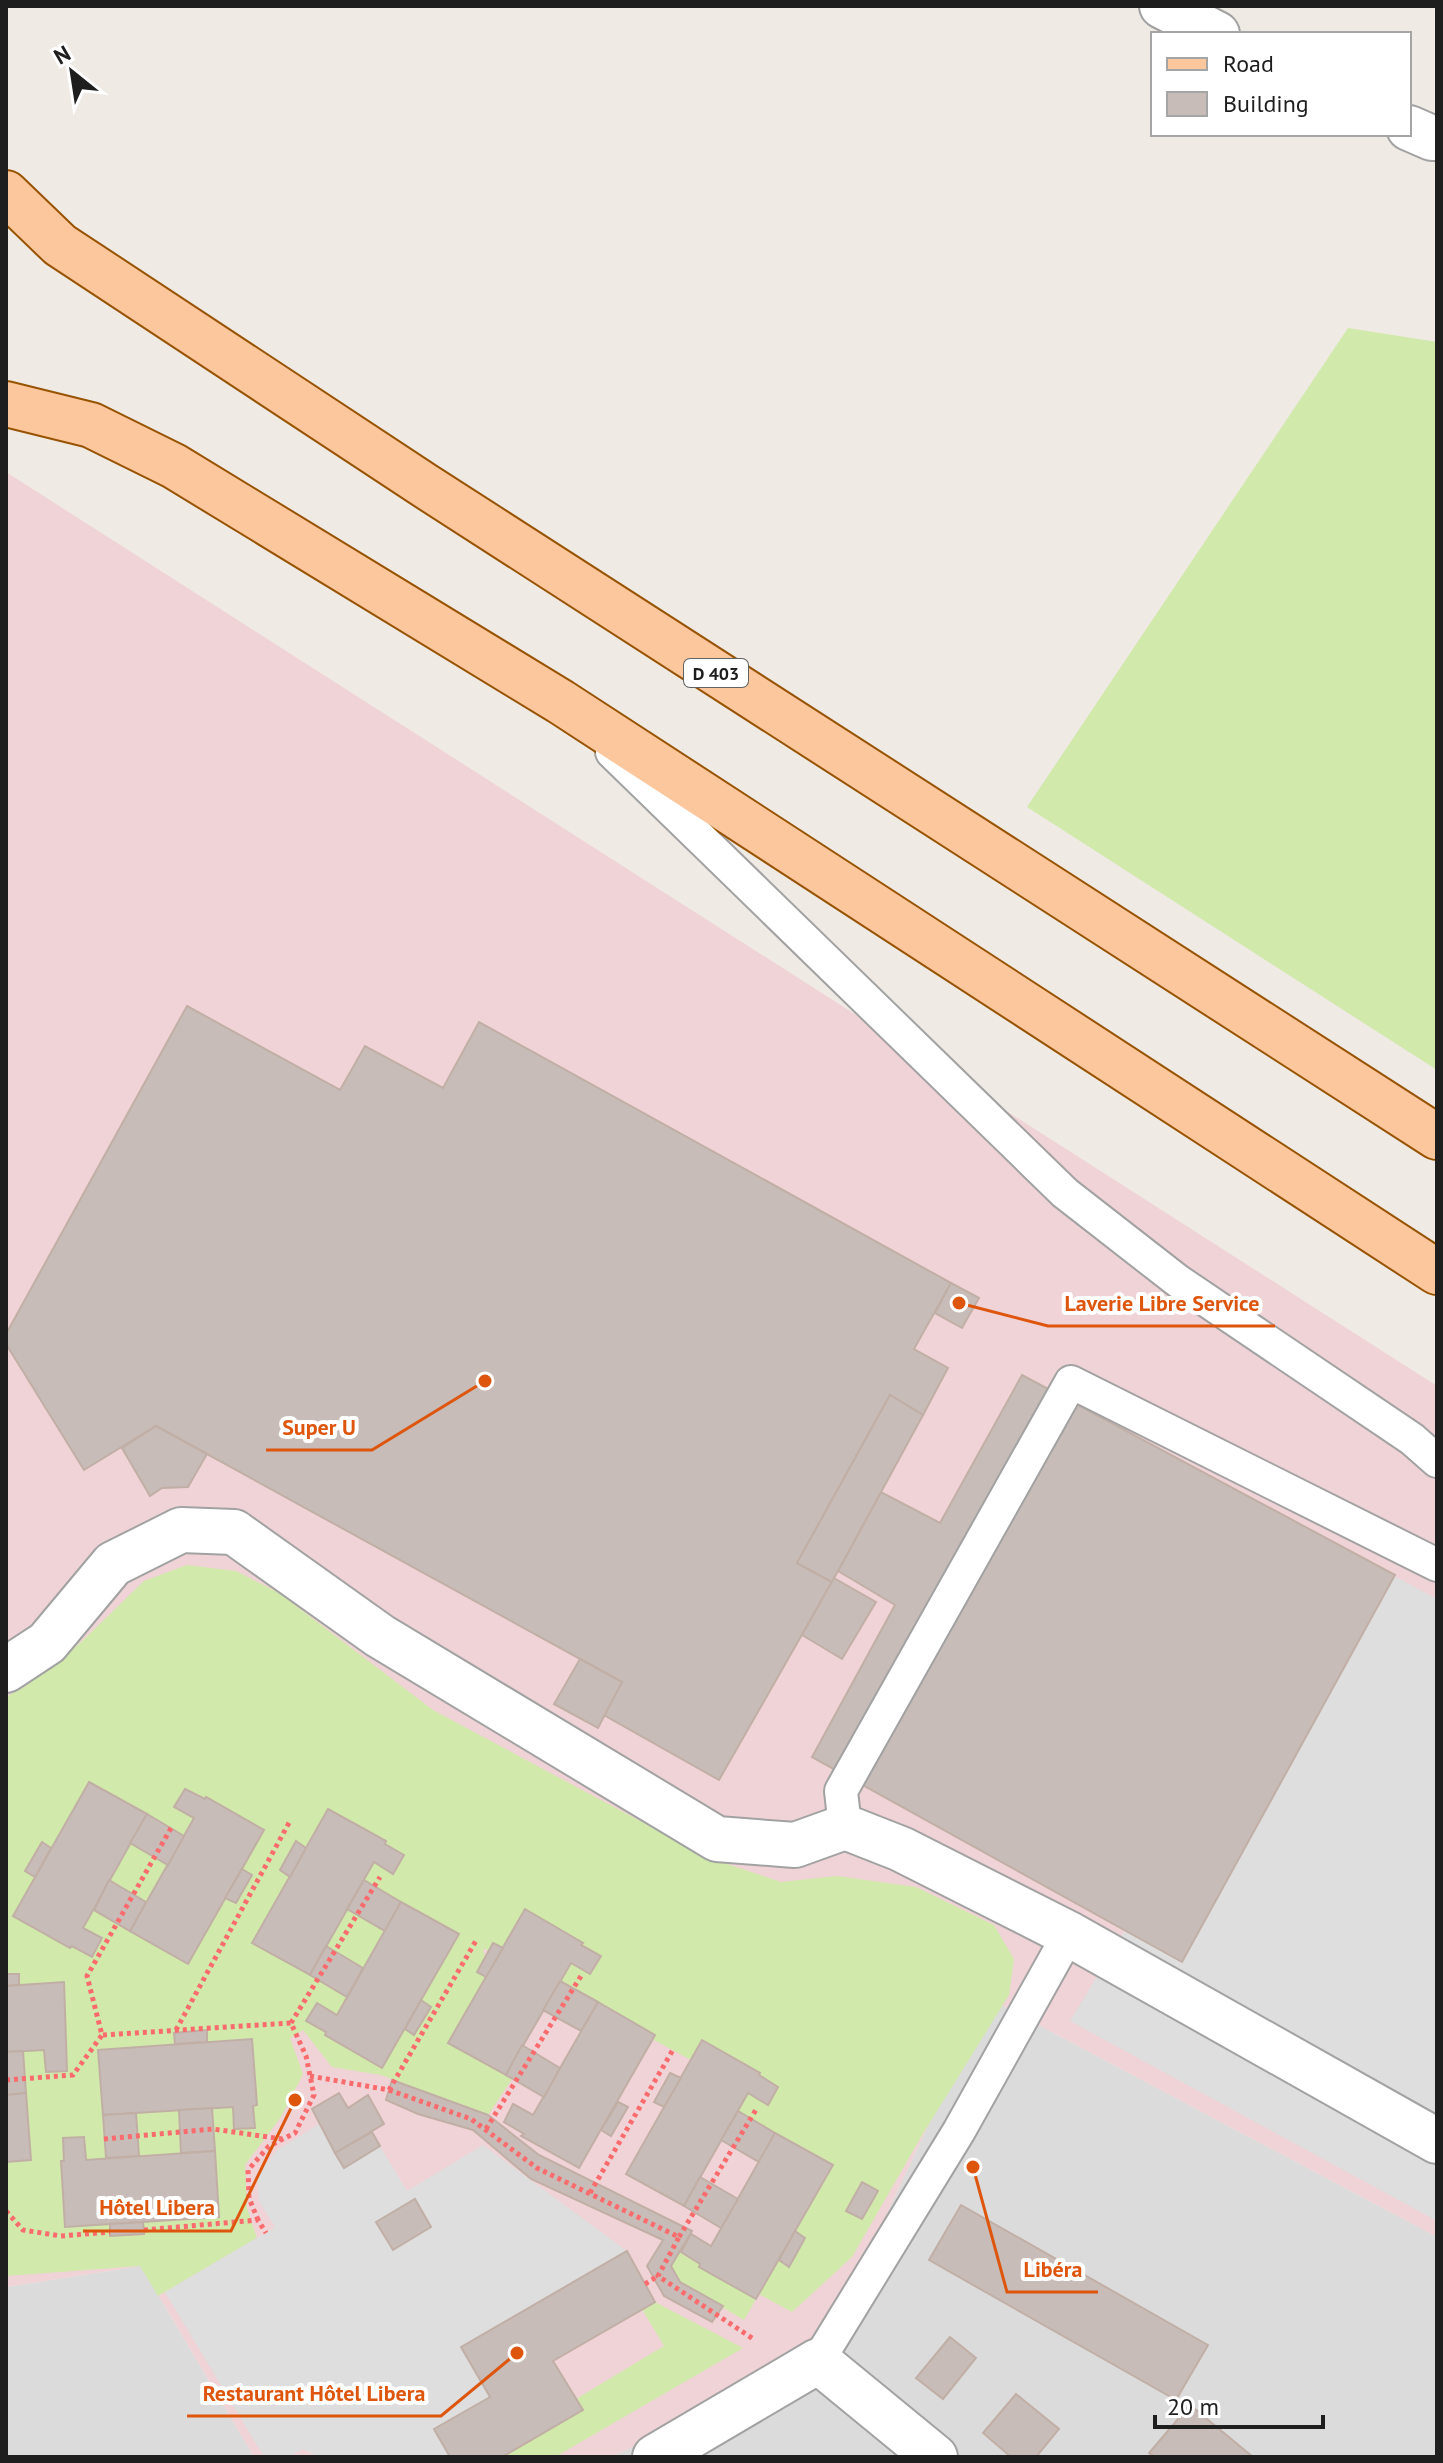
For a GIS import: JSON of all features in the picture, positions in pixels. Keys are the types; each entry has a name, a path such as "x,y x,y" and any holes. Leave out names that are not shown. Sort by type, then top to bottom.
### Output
{"main road":[{"name":"D 403","path":"6,193 60,245 424,485 1437,1137"},
{"path":"6,404 91,425 174,466 561,702 1437,1272"}],"street":[{"path":"1162,6 1213,32"},
{"path":"1411,129 1437,138"},
{"path":"6,1670 47,1643 113,1564 181,1530 234,1532 380,1636 717,1839 795,1845 845,1827 901,1849 1069,1934 1437,2141"},
{"path":"655,2457 810,2366 935,2457"}],"lane":[{"path":"561,702 1065,1193 1178,1281 1412,1439 1437,1461"},
{"path":"845,1827 841,1791 1071,1382 1437,1565"},
{"path":"810,2366 959,2131 1069,1934"}],"path":[{"path":"176,2030 290,1821"},
{"path":"102,2035 87,1976 171,1828"},
{"path":"291,2023 380,1877"},
{"path":"389,2090 477,1939"},
{"path":"486,2129 581,1976"},
{"path":"102,2035 291,2023"},
{"path":"266,2233 249,2198 248,2170 269,2146 295,2133 314,2095 306,2056 291,2023"},
{"path":"6,2080 73,2075 102,2035"},
{"path":"590,2193 674,2048"},
{"path":"310,2076 389,2090 471,2119 537,2168 679,2237"},
{"path":"645,2284 658,2276 757,2108"},
{"path":"104,2139 213,2129 282,2139"},
{"path":"6,2211 23,2230 61,2236 110,2232"},
{"path":"144,2230 258,2220"},
{"path":"658,2276 810,2366"}],"shaded area":[{"path":"6,472 1437,1386 1437,2237 988,1998 818,2361 611,2457 254,2457 141,2266 6,2287"},
{"path":"1022,1375 1437,1599 1437,2221 1070,2021 1125,1930 812,1757"},
{"path":"988,1998 1437,2237 1437,2457 611,2457 818,2361"},
{"path":"319,2124 344,2168 380,2146 407,2191 483,2145 627,2251 461,2346 490,2397 435,2429 450,2457 318,2457 303,2449 288,2457 264,2457 165,2292 275,2227 259,2201 257,2175 277,2150"},
{"path":"141,2266 254,2457 6,2457 6,2287"}],"green space":[{"path":"1348,328 1437,342 1437,1070 1027,807"},
{"path":"187,1565 236,1571 279,1593 433,1710 709,1858 781,1882 837,1876 916,1887 994,1925 1014,1959 1009,1995 921,2137 852,2257 792,2312 759,2294 779,2260 788,2266 805,2238 785,2227 824,2168 682,2084 691,2060 483,1948 512,2079 488,2115 381,2075 332,2067 303,2030 290,2038 303,2074 281,2117 245,2165 247,2208 257,2238 158,2296 140,2266 6,2276 6,1697 26,1686 80,1643 144,1581"},
{"path":"679,2252 756,2299 744,2320 680,2282 671,2266"},
{"path":"655,2302 743,2348 555,2457 500,2457 583,2410 576,2399 664,2346 642,2309"}],"building":[{"path":"187,1006 340,1090 365,1046 443,1088 479,1022 951,1283 914,1349 948,1368 923,1415 890,1395 797,1563 832,1582 719,1780 604,1715 622,1682 156,1426 84,1470 6,1344 6,1334"},
{"path":"951,1283 979,1298 962,1328 935,1313"},
{"path":"1022,1375 1395,1575 1182,1962 812,1757 895,1605 838,1571 881,1492 940,1523"},
{"path":"890,1395 923,1415 832,1582 797,1563"},
{"path":"156,1426 207,1454 188,1487 162,1488 150,1496 122,1448"},
{"path":"834,1578 876,1602 842,1659 802,1635"},
{"path":"580,1659 622,1682 598,1728 554,1704"},
{"path":"89,1782 147,1814 83,1928 102,1938 92,1957 13,1916"},
{"path":"185,1789 206,1797 264,1830 188,1964 130,1931 194,1818 174,1807"},
{"path":"328,1809 386,1841 385,1844 404,1855 393,1874 374,1862 310,1975 252,1943"},
{"path":"147,1814 184,1836 168,1865 130,1843"},
{"path":"296,1841 306,1848 290,1877 280,1870"},
{"path":"42,1842 51,1848 35,1877 25,1871"},
{"path":"242,1869 252,1875 236,1903 225,1898"},
{"path":"109,1880 146,1902 130,1931 94,1910"},
{"path":"364,1880 401,1902 385,1931 347,1909"},
{"path":"401,1902 459,1934 382,2068 306,2021 317,2003 337,2015"},
{"path":"525,1909 601,1956 590,1974 571,1963 506,2075 448,2043"},
{"path":"493,1943 503,1948 486,1977 477,1972"},
{"path":"326,1946 363,1968 347,1997 310,1975"},
{"path":"6,1974 19,1974 19,1985 6,1986"},
{"path":"560,1981 598,2002 581,2031 543,2010"},
{"path":"64,1982 67,2071 46,2072 44,2050 6,2052 6,1986"},
{"path":"421,2000 431,2007 414,2035 405,2029"},
{"path":"598,2002 655,2035 579,2168 521,2136 524,2134 504,2122 513,2104 533,2115"},
{"path":"207,2030 207,2042 175,2044 174,2033"},
{"path":"252,2039 257,2105 253,2106 255,2128 234,2129 233,2107 103,2115 98,2050"},
{"path":"702,2040 760,2073 778,2087 768,2105 748,2093 684,2206 626,2174"},
{"path":"522,2045 560,2068 544,2097 506,2075"},
{"path":"23,2051 26,2093 6,2095 6,2052"},
{"path":"670,2073 681,2078 664,2107 654,2102"},
{"path":"392,2080 488,2115 539,2155 692,2231 671,2266 680,2282 723,2306 712,2322 664,2296 647,2266 663,2240 531,2179 473,2130 418,2114 386,2100"},
{"path":"26,2093 31,2160 6,2162 6,2095"},
{"path":"339,2093 348,2108 368,2095 384,2124 335,2153 312,2109"},
{"path":"618,2102 628,2107 611,2136 601,2130"},
{"path":"212,2108 215,2151 181,2153 179,2110"},
{"path":"738,2111 775,2133 759,2162 721,2140"},
{"path":"136,2113 139,2156 106,2158 103,2115"},
{"path":"372,2132 380,2146 344,2168 335,2153"},
{"path":"775,2133 833,2165 756,2299 699,2267 700,2264 681,2252 691,2234 711,2246"},
{"path":"84,2137 86,2160 215,2151 219,2217 65,2227 61,2161 64,2161 63,2138"},
{"path":"700,2177 738,2199 721,2228 684,2206"},
{"path":"862,2182 878,2191 862,2219 846,2211"},
{"path":"415,2199 431,2227 393,2250 376,2222"},
{"path":"961,2205 1208,2345 1176,2400 929,2260"},
{"path":"143,2222 144,2234 110,2236 110,2224"},
{"path":"795,2231 805,2238 789,2267 779,2260"},
{"path":"627,2251 655,2302 553,2361 583,2410 502,2457 450,2457 434,2429 490,2397 461,2347"},
{"path":"950,2337 976,2358 943,2399 916,2378"},
{"path":"1016,2394 1059,2429 1036,2457 1011,2457 983,2433"},
{"path":"1190,2405 1253,2457 1155,2457 1149,2453"}],"place":[{"name":"Laverie Libre Service","path":"959,1303"},
{"name":"Super U","path":"485,1381"},
{"name":"Hôtel Libera","path":"295,2100"},
{"name":"Libéra","path":"973,2167"},
{"name":"Restaurant Hôtel Libera","path":"517,2353"}]}
